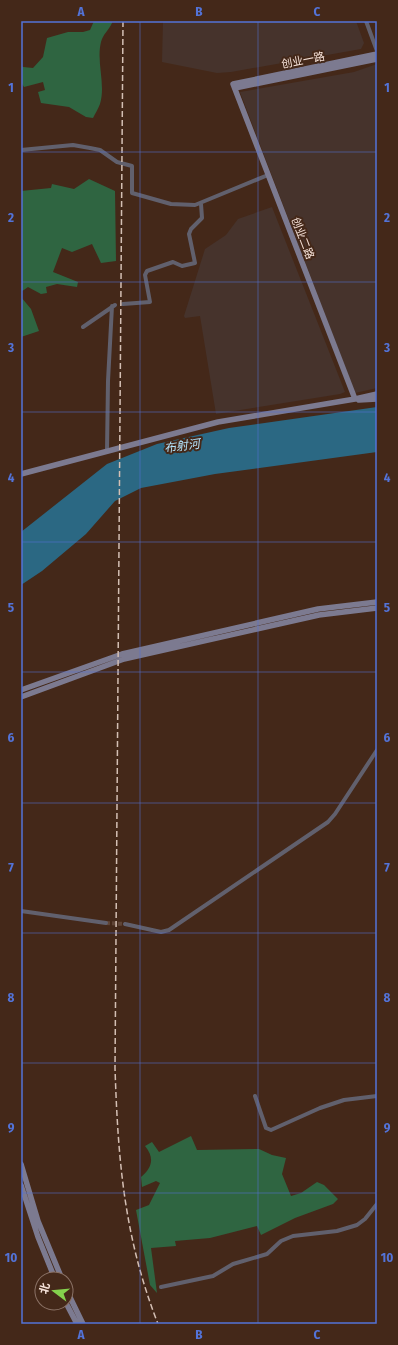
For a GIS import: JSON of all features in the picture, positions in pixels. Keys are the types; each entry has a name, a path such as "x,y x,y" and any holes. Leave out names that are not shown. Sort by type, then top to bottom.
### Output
{"main road":[{"name":"创业一路","path":"234,86 377,54"},
{"name":"创业一路","path":"234,86 377,59"},
{"name":"创业二路","path":"234,86 355,399"},
{"path":"21,474 218,422 377,394"},
{"path":"355,399 377,399"},
{"path":"21,690 122,654 318,609 377,602"},
{"path":"21,697 124,659 319,615 377,608"},
{"path":"21,1164 38,1221 59,1271"},
{"path":"21,1185 38,1237 52,1271"},
{"path":"74,1305 83,1324"},
{"path":"70,1311 77,1324"}],"street":[{"path":"366,21 377,51"},
{"path":"21,150 74,146 100,150 117,162 132,166 132,193 171,204 201,204 268,175"},
{"path":"123,304 150,302 145,275 147,271 173,262 182,266 195,263 189,234 191,229 202,218 201,204"},
{"path":"83,327 114,306 108,381 108,451"},
{"path":"125,924 161,932 169,930 328,822 336,814 377,750"},
{"path":"21,911 106,923"},
{"path":"255,1096 266,1128 271,1130 320,1108 349,1099 377,1096"},
{"path":"161,1287 213,1276 233,1264 266,1254 281,1240 293,1236 337,1231 357,1225 365,1219 377,1204"}],"shaded area":[{"path":"163,21 356,21 364,43 361,49 231,72 217,73 162,62"},
{"path":"377,64 377,388 355,393 240,92 354,72"},
{"path":"272,207 345,392 216,414 200,316 185,318 184,316 205,249 226,235 238,219"}],"green space":[{"path":"94,21 112,21 112,23 101,42 100,57 102,96 93,118 86,117 69,107 41,103 38,92 45,90 43,82 24,87 21,82 21,65 23,67 33,68 43,57 47,38 68,32 83,32 90,30"},
{"path":"89,179 115,191 116,261 101,263 92,244 72,252 62,248 53,272 78,282 77,287 57,284 46,287 47,293 41,294 28,287 21,292 21,191 51,188 52,184 74,189"},
{"path":"21,297 31,309 39,331 21,337"},
{"path":"191,1136 197,1150 259,1149 272,1155 286,1158 282,1174 291,1196 301,1193 317,1182 324,1185 338,1199 333,1204 295,1218 261,1235 257,1226 210,1238 175,1241 176,1246 151,1248 157,1293 150,1285 136,1210 149,1205 160,1183 156,1181 142,1187 141,1177 148,1170 151,1163 150,1155 145,1146 152,1142 159,1152"}],"water":[{"name":"布射河","path":"377,407 377,452 215,474 141,488 115,501 86,534 42,571 21,585 21,532 107,464 157,444 229,428"}],"tunnel":[{"path":"106,923 125,924"}],"railway":[{"path":"123,21 115,1068 118,1135 130,1229 137,1260 158,1324"}]}
